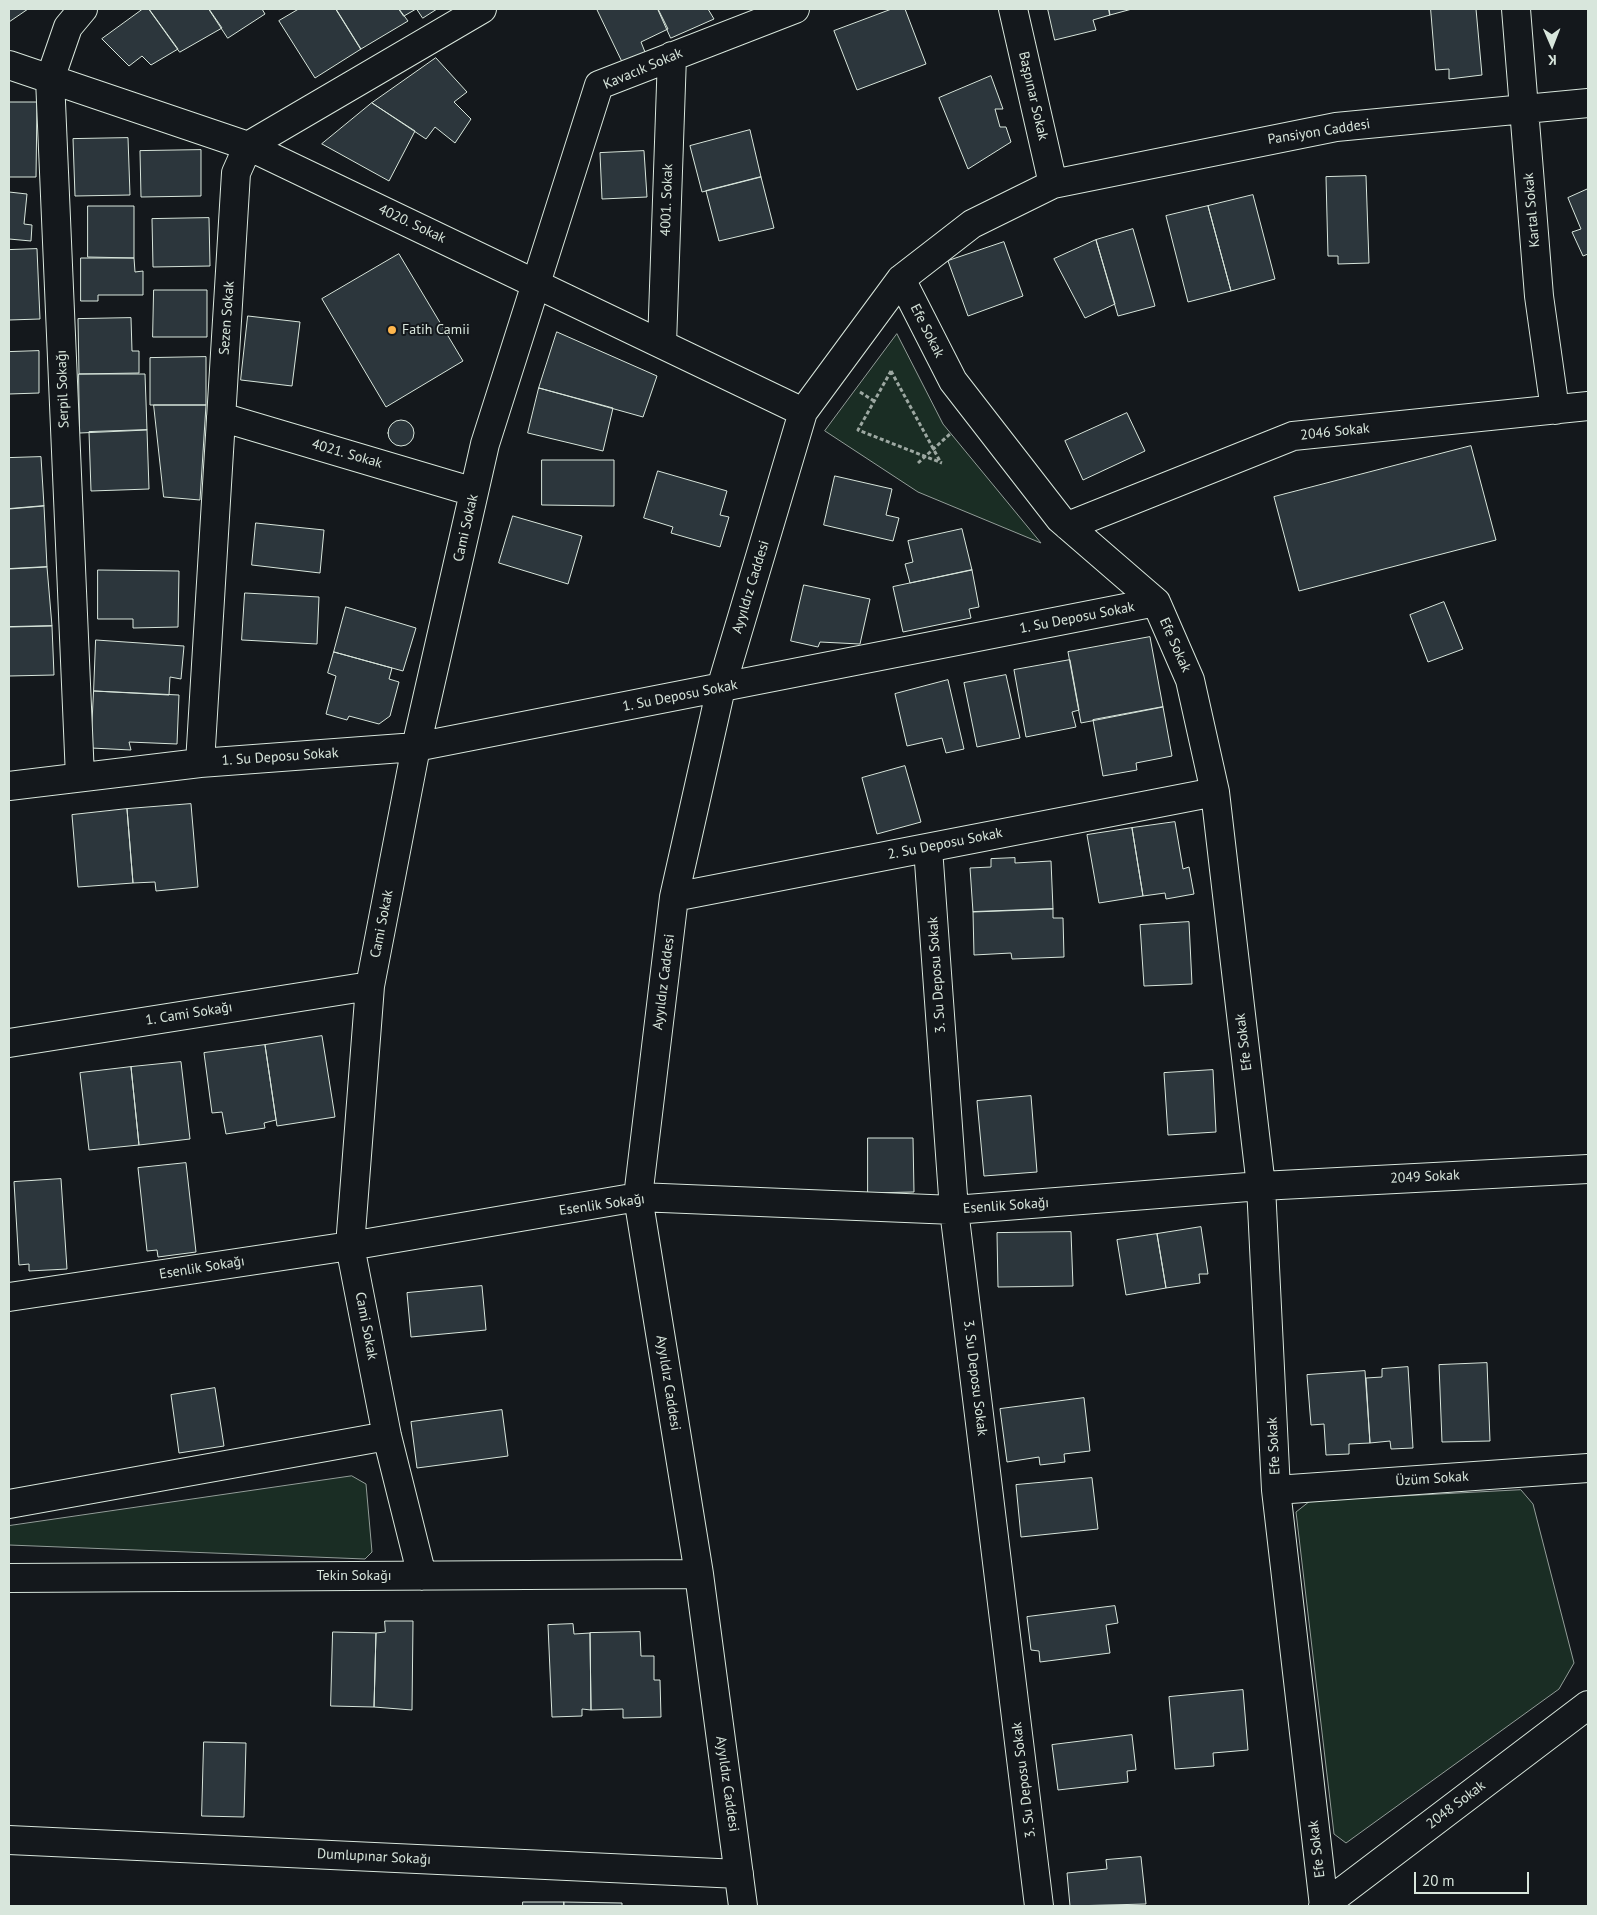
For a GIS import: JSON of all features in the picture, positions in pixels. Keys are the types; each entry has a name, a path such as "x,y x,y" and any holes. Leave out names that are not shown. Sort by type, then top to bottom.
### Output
{"street":[{"name":"Serpil Sokağı","path":"80,777 50,79 68,27 83,9"},
{"path":"248,146 482,9"},
{"name":"Kavacık Sokak","path":"538,283 599,85 795,9"},
{"name":"Başpınar Sokak","path":"1013,9 1053,184"},
{"name":"Kartal Sokak","path":"1516,9 1539,296 1555,410"},
{"name":"4001. Sokak","path":"662,344 672,56"},
{"name":"4020. Sokak","path":"9,65 248,146 538,283 803,412"},
{"name":"Pansiyon Caddesi","path":"1053,184 1336,127 1588,103"},
{"name":"Sezen Sokak","path":"200,763 236,173 248,146"},
{"name":"Ayyıldız Caddesi","path":"743,1906 699,1574 638,1197 674,898 721,688 803,412 901,279 972,224 1053,184"},
{"name":"Efe Sokak","path":"901,279 953,381 1060,519 1156,602 1190,680 1215,792 1261,1186 1276,1490 1324,1906"},
{"name":"Cami Sokak","path":"422,1576 387,1436 350,1246 370,986 416,747 485,444 538,283"},
{"name":"2046 Sokak","path":"1068,526 1293,436 1588,406"},
{"name":"4021. Sokak","path":"221,417 474,492"},
{"name":"1. Su Deposu Sokak","path":"9,786 200,763 416,747 1156,602"},
{"name":"2. Su Deposu Sokak","path":"674,898 1215,792"},
{"name":"3. Su Deposu Sokak","path":"928,848 954,1210 1039,1906"},
{"name":"1. Cami Sokağı","path":"9,1043 370,986"},
{"name":"2049 Sokak","path":"1261,1186 1588,1168"},
{"name":"Esenlik Sokağı","path":"9,1297 350,1246 638,1197 954,1210 1261,1186"},
{"path":"9,1504 387,1436"},
{"name":"Üzüm Sokak","path":"1276,1490 1588,1468"},
{"name":"Tekin Sokağı","path":"9,1578 699,1574"},
{"name":"2048 Sokak","path":"1324,1906 1588,1705"},
{"name":"Dumlupınar Sokağı","path":"9,1840 739,1874"}],"path":[{"path":"891,371 942,463 924,457 858,430 891,371"},
{"path":"918,463 951,433"}],"green space":[{"path":"897,334 943,424 1041,543 918,492 825,431"},
{"path":"352,1476 366,1484 372,1552 365,1559 9,1545 9,1526"},
{"path":"1521,1490 1533,1504 1574,1663 1559,1689 1346,1843 1334,1834 1296,1512 1310,1501"}],"building":[{"path":"9,9 28,9 9,22"},
{"path":"143,9 149,9 178,49 151,65 142,56 129,66 102,39"},
{"path":"149,9 209,9 222,28 180,52"},
{"path":"209,9 262,9 265,14 228,38"},
{"path":"299,9 336,9 361,49 315,78 279,21"},
{"path":"336,9 399,9 408,21 361,49"},
{"path":"399,9 416,9 404,16"},
{"path":"417,9 437,9 423,18"},
{"path":"597,9 658,9 668,29 641,42 645,52 623,63"},
{"path":"658,9 708,9 714,19 671,38"},
{"path":"892,9 905,9 926,64 857,90 834,31"},
{"path":"1048,9 1109,9 1110,15 1093,20 1096,30 1055,40"},
{"path":"1109,9 1132,9 1110,15"},
{"path":"1431,9 1476,9 1482,75 1449,79 1449,69 1436,70"},
{"path":"436,58 467,92 454,102 471,119 455,143 435,127 426,139 372,103"},
{"path":"991,76 1003,109 995,109 1000,127 1006,127 1011,142 968,169 939,98"},
{"path":"9,102 37,102 36,177 9,177"},
{"path":"372,103 415,131 389,181 322,144"},
{"path":"750,130 761,177 702,192 690,146"},
{"path":"128,138 130,195 75,196 73,139"},
{"path":"201,150 201,196 141,197 140,151"},
{"path":"644,151 647,197 602,199 600,153"},
{"path":"1366,176 1369,263 1338,264 1338,256 1328,256 1326,177"},
{"path":"761,177 774,228 719,241 706,191"},
{"path":"1588,189 1588,254 1583,256 1572,232 1581,229 1568,198"},
{"path":"9,192 27,194 24,224 32,225 31,241 9,239"},
{"path":"1253,195 1275,279 1231,291 1208,206"},
{"path":"88,206 134,206 134,258 88,257"},
{"path":"1208,206 1231,291 1188,302 1166,216"},
{"path":"209,218 210,266 153,267 152,219"},
{"path":"1133,229 1155,306 1118,316 1096,240"},
{"path":"1096,240 1115,304 1085,318 1054,259"},
{"path":"1004,242 1023,296 968,316 948,261"},
{"path":"37,249 40,319 9,320 9,250"},
{"name":"Fatih Camii","path":"399,254 463,361 386,407 322,299"},
{"path":"81,258 134,258 135,272 143,271 143,295 98,295 98,301 81,301"},
{"path":"154,290 207,290 207,337 153,337"},
{"path":"248,316 300,322 292,386 241,380"},
{"path":"131,318 132,351 139,351 139,373 79,374 78,319"},
{"path":"557,332 657,376 643,417 539,388"},
{"path":"39,351 39,393 9,394 9,352"},
{"path":"206,357 206,405 150,405 150,358"},
{"path":"79,374 145,374 147,430 80,433"},
{"path":"539,388 613,408 603,451 528,433"},
{"path":"154,405 206,405 200,500 164,497"},
{"path":"1127,413 1145,451 1083,480 1065,441"},
{"path":"401,420 410,424 414,433 410,442 401,446 392,442 388,433 392,424"},
{"path":"147,430 149,489 91,491 89,432"},
{"path":"1471,446 1496,540 1299,591 1274,497"},
{"path":"41,457 44,506 9,509 9,458"},
{"path":"542,460 614,460 614,506 542,505"},
{"path":"658,471 727,491 720,515 729,517 720,547 671,533 673,527 644,518"},
{"path":"835,476 892,489 886,515 899,518 893,541 824,525"},
{"path":"44,506 47,567 9,569 9,509"},
{"path":"513,516 582,536 568,584 499,563"},
{"path":"256,523 324,530 320,573 252,565"},
{"path":"962,529 972,570 910,583 905,564 913,562 908,541"},
{"path":"47,567 52,626 9,627 9,569"},
{"path":"98,570 179,571 178,627 133,628 133,619 98,619"},
{"path":"972,570 979,607 969,609 971,618 903,632 893,587"},
{"path":"804,585 870,599 860,644 820,642 818,647 791,641"},
{"path":"245,593 319,597 317,644 242,640"},
{"path":"1444,602 1463,649 1428,662 1410,615"},
{"path":"346,607 416,628 403,671 334,652"},
{"path":"52,626 54,675 9,676 9,627"},
{"path":"1150,637 1163,707 1081,723 1068,652"},
{"path":"96,640 184,646 181,679 170,677 169,695 94,691"},
{"path":"334,652 392,668 389,679 399,682 390,716 379,724 349,716 347,720 326,714 336,676 328,673"},
{"path":"1070,660 1079,710 1072,712 1076,727 1026,737 1014,670"},
{"path":"1006,675 1020,738 977,747 964,683"},
{"path":"948,680 964,749 946,753 942,738 907,746 895,694"},
{"path":"94,691 179,695 177,744 129,742 131,750 91,748"},
{"path":"1163,707 1172,756 1136,763 1137,770 1103,776 1093,720"},
{"path":"905,766 921,822 877,834 862,778"},
{"path":"191,804 198,887 156,891 155,882 133,883 127,809"},
{"path":"127,809 133,883 78,887 72,815"},
{"path":"1175,822 1183,869 1189,867 1194,894 1166,899 1165,893 1143,896 1132,828"},
{"path":"1132,828 1143,896 1099,903 1087,835"},
{"path":"1015,858 1015,863 1051,861 1053,909 973,912 970,868 991,867 991,859"},
{"path":"1053,909 1053,918 1063,918 1064,957 1012,959 1011,953 974,955 973,912"},
{"path":"1189,922 1192,984 1144,986 1140,925"},
{"path":"322,1036 335,1117 277,1126 265,1045"},
{"path":"265,1045 276,1120 264,1123 265,1128 226,1134 222,1112 212,1113 204,1053"},
{"path":"181,1062 190,1139 139,1145 131,1067"},
{"path":"131,1067 139,1145 89,1150 80,1073"},
{"path":"1213,1070 1216,1132 1168,1135 1164,1073"},
{"path":"1031,1096 1037,1172 984,1176 977,1101"},
{"path":"868,1138 913,1138 914,1192 868,1193"},
{"path":"186,1163 196,1252 158,1257 157,1250 147,1251 138,1168"},
{"path":"61,1179 67,1269 29,1271 29,1264 19,1265 14,1182"},
{"path":"1201,1227 1208,1274 1199,1274 1200,1283 1166,1288 1157,1234"},
{"path":"1071,1232 1073,1286 998,1287 997,1233"},
{"path":"1157,1234 1166,1288 1126,1295 1117,1240"},
{"path":"482,1286 486,1330 411,1337 407,1293"},
{"path":"1487,1363 1490,1441 1442,1442 1439,1365"},
{"path":"1408,1367 1413,1448 1391,1449 1390,1441 1370,1443 1366,1378 1382,1377 1382,1369"},
{"path":"1365,1371 1370,1443 1349,1444 1349,1454 1326,1455 1324,1424 1311,1425 1307,1375"},
{"path":"215,1388 224,1446 179,1453 171,1395"},
{"path":"1084,1398 1090,1451 1064,1454 1065,1462 1040,1465 1039,1457 1007,1462 1000,1409"},
{"path":"502,1410 508,1456 417,1468 411,1422"},
{"path":"1092,1478 1098,1529 1021,1537 1016,1485"},
{"path":"1115,1606 1118,1623 1106,1625 1110,1653 1040,1662 1039,1651 1031,1650 1027,1617"},
{"path":"385,1621 413,1621 412,1710 374,1707 376,1633 385,1632"},
{"path":"573,1624 574,1634 590,1633 591,1710 582,1709 582,1716 552,1717 548,1625"},
{"path":"333,1632 376,1633 374,1707 331,1706"},
{"path":"640,1632 641,1656 654,1656 654,1680 660,1680 661,1717 623,1718 623,1709 591,1710 590,1633"},
{"path":"1243,1690 1248,1750 1213,1753 1214,1766 1175,1769 1169,1697"},
{"path":"1132,1735 1136,1770 1127,1771 1128,1782 1058,1790 1052,1745"},
{"path":"204,1742 246,1743 244,1817 202,1816"},
{"path":"1141,1857 1146,1904 1070,1906 1067,1873 1107,1869 1106,1860"},
{"path":"523,1902 564,1902 564,1906 523,1906"},
{"path":"564,1902 622,1903 622,1906 564,1906"}],"place":[{"name":"Fatih Camii","path":"392,330"}]}
